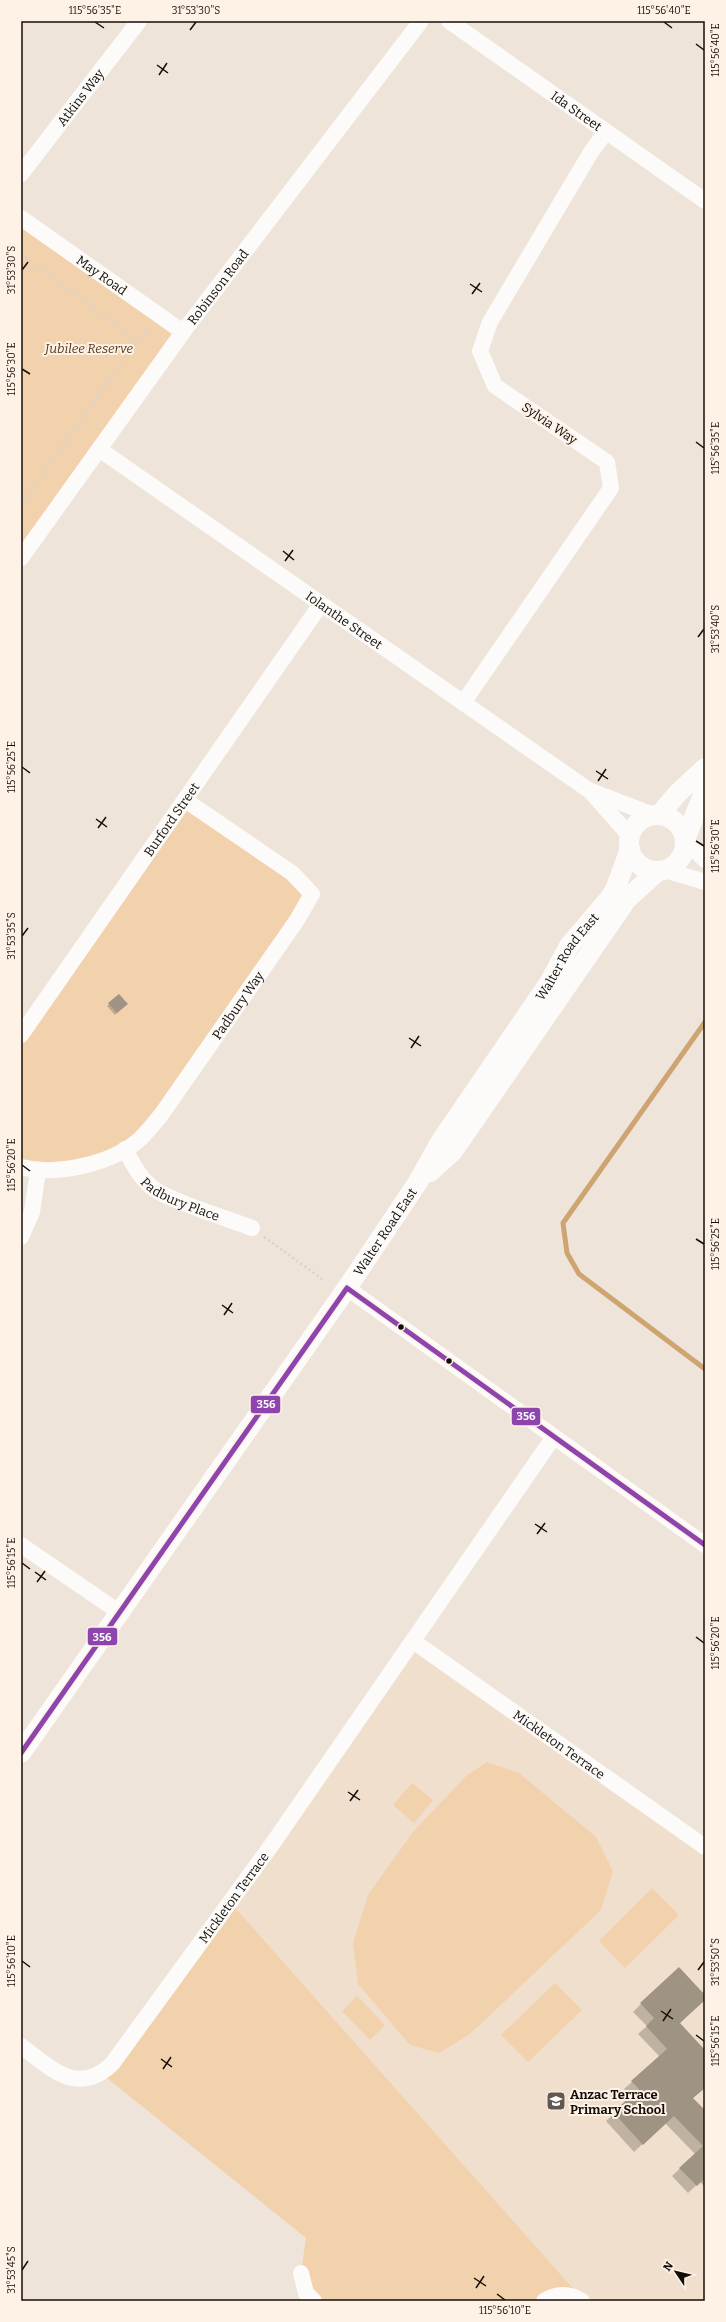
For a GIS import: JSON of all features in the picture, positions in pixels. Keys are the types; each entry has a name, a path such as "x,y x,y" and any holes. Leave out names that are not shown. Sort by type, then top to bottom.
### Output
{"main road":[{"path":"705,768 656,815 637,823 630,843 633,858 639,866 647,870 662,870 680,860 686,839 705,790"},
{"path":"656,815 678,824 686,839"},
{"name":"Walter Road East","path":"21,1753 347,1288 418,1182 441,1141 549,983 569,946 609,899 615,890 630,843"},
{"name":"Walter Road East","path":"418,1182 453,1152 627,899 662,870"}],"street":[{"name":"Atkins Way","path":"21,174 139,21"},
{"name":"Robinson Road","path":"21,558 183,332 421,21"},
{"name":"Ida Street","path":"449,21 605,133 705,201"},
{"name":"Sylvia Way","path":"463,703 611,488 607,462 495,386 480,351 490,322 590,152 605,133"},
{"name":"May Road","path":"21,218 183,332"},
{"name":"Iolanthe Street","path":"99,449 590,791 656,815"},
{"name":"Burford Street","path":"21,1035 321,604"},
{"name":"Iolanthe Street","path":"590,791 630,843"},
{"name":"Padbury Way","path":"21,1167 38,1171 66,1170 94,1163 125,1149 140,1139 161,1115 298,920 312,894 292,873 185,800"},
{"path":"686,839 705,860"},
{"path":"662,870 691,876 705,882"},
{"name":"Padbury Place","path":"125,1149 136,1170 150,1186 167,1196 252,1228"},
{"path":"21,1237 32,1212 38,1171"},
{"path":"347,1288 553,1438 705,1545"},
{"name":"Mickleton Terrace","path":"21,2046 60,2074 76,2080 88,2079 102,2074 112,2064 273,1843 553,1438"},
{"path":"21,1545 119,1612"},
{"name":"Mickleton Terrace","path":"413,1641 705,1847"},
{"path":"301,2273 306,2293 314,2301"},
{"path":"544,2301 553,2296 562,2295 573,2295 582,2301"}],"path":[{"path":"21,254 137,341"},
{"path":"21,505 137,341 152,327"},
{"path":"252,1228 325,1281"}],"shaded area":[{"name":"Anzac Terrace Primary School","path":"413,1641 705,1847 705,2301 584,2301 230,1902"}],"green space":[{"name":"Jubilee Reserve","path":"21,218 183,332 21,558"},
{"path":"185,800 312,894 161,1115 94,1163 21,1167 21,1035"},
{"path":"487,1762 519,1773 596,1837 613,1871 601,1910 470,2034 439,2053 410,2045 358,1984 353,1943 368,1895 413,1832 466,1776"},
{"path":"412,1783 433,1800 414,1823 393,1805"},
{"path":"652,1888 679,1915 625,1968 599,1941"},
{"path":"230,1902 584,2301 314,2301 301,2273 306,2238 102,2074"},
{"path":"555,1983 582,2010 528,2062 501,2035"},
{"path":"357,1996 385,2025 370,2040 342,2011"}],"building":[{"path":"119,994 128,1004 117,1013 108,1003"},
{"path":"679,1967 705,1995 705,2000 680,2023 705,2050 705,2088 693,2098 705,2110 705,2178 697,2186 679,2168 703,2146 674,2116 643,2145 613,2112 639,2089 631,2081 667,2049 646,2026 654,2018 640,2003"}],"waterway":[{"path":"705,1022 563,1223 567,1253 579,1274 705,1369"}],"transit line":[{"name":"356","path":"347,1288 705,1545"},
{"name":"356","path":"21,1753 347,1288"}],"place":[{"name":"Anzac Terrace Primary School","path":"556,2101"}]}
